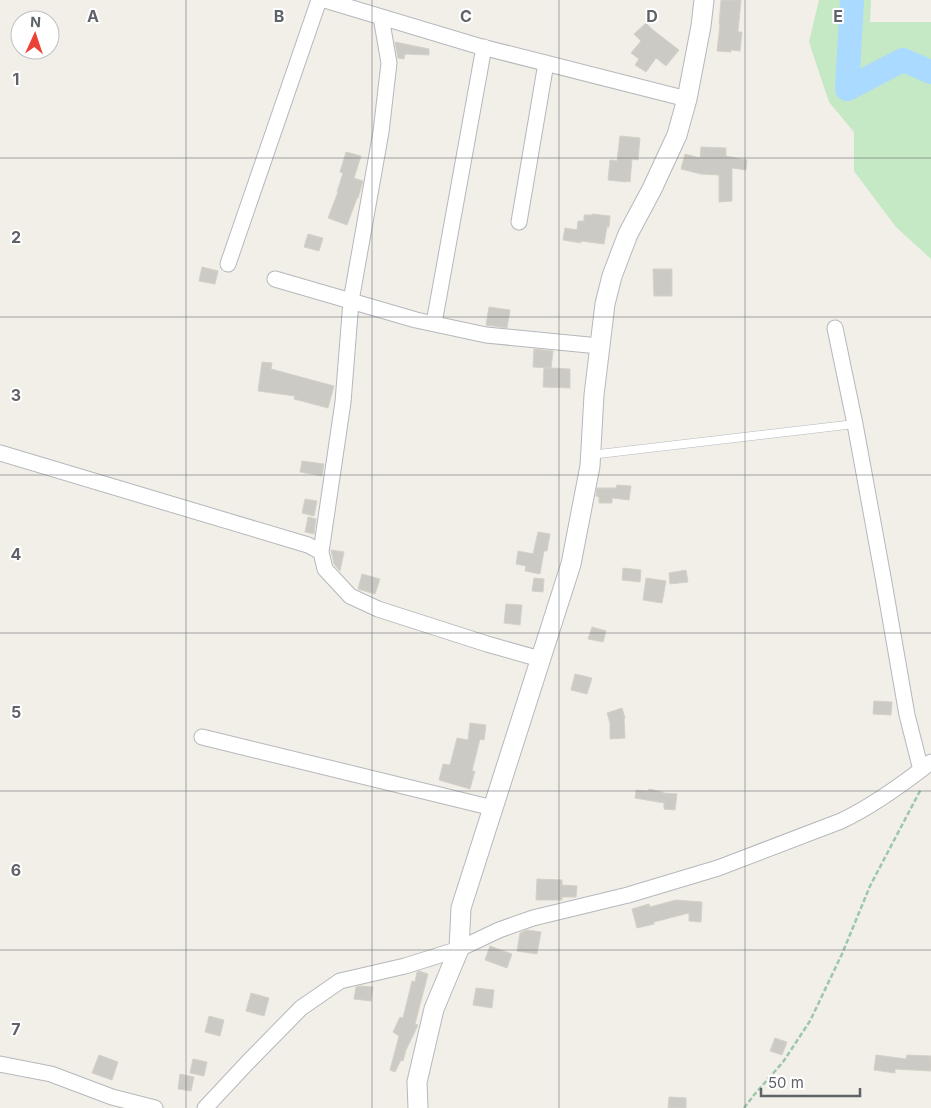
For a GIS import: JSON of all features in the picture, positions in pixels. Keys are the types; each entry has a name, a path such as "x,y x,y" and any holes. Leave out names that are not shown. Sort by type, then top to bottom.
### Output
{"street":[{"path":"228,264 319,0"},
{"path":"326,0 361,5 381,17 484,48 687,99"},
{"path":"418,1108 416,1082 434,1008 459,949 461,908 571,564 590,466 599,346 605,304 612,276 628,234 652,189 677,135 687,99 704,0"},
{"path":"381,17 389,63 381,132 351,302 343,402 321,552 325,570 350,596 378,609 540,659"},
{"path":"434,323 484,48"},
{"path":"519,222 546,63"},
{"path":"275,280 351,302 486,335 599,346"},
{"path":"205,1108 301,1008 340,981 405,966 459,949 499,930 533,918 628,895 718,868 840,821 859,812 925,771 907,715 855,424 835,328"},
{"path":"0,453 308,545 321,552"},
{"path":"202,737 493,808"},
{"path":"0,1064 51,1074 112,1096 155,1108"}],"lane":[{"path":"590,455 855,424"}],"path":[{"path":"744,1108 783,1062 810,1021 842,954 870,886 925,771"}],"green space":[{"path":"819,0 871,0 870,22 931,22 931,259 896,227 854,171 854,132 829,102 809,42"}],"building":[{"path":"721,0 741,0 738,32 742,32 740,51 717,51"},
{"path":"646,23 679,50 666,66 656,58 646,72 635,65 639,59 631,53 641,41 634,34"},
{"path":"395,42 429,49 429,55 405,54 404,59 398,58"},
{"path":"620,136 640,138 638,160 632,159 630,182 608,180 610,160 617,161"},
{"path":"701,147 726,148 726,156 747,160 746,170 732,168 732,201 719,202 719,175 701,174 681,169 685,154 700,158"},
{"path":"346,152 361,156 354,178 363,181 347,225 328,218 338,192 343,173 340,172"},
{"path":"584,215 610,216 604,244 563,240 565,228 577,230 578,221 584,221"},
{"path":"308,234 323,238 319,251 304,247"},
{"path":"202,267 218,271 215,284 199,281"},
{"path":"653,269 672,269 672,296 654,296"},
{"path":"489,307 510,310 507,328 486,325"},
{"path":"534,349 553,351 551,368 570,369 570,388 543,387 544,368 550,368 533,367"},
{"path":"262,362 272,363 271,369 334,386 328,408 294,399 295,396 258,391"},
{"path":"302,461 324,464 322,476 300,472"},
{"path":"617,485 631,486 629,500 612,498 612,503 599,503 599,497 596,496 597,488 616,488"},
{"path":"305,499 317,501 314,516 302,513"},
{"path":"308,517 316,519 314,534 305,532"},
{"path":"538,532 550,534 547,551 544,551 540,574 525,571 526,566 516,564 518,551 533,554"},
{"path":"331,550 344,552 340,571 334,564"},
{"path":"623,568 641,570 640,582 622,580"},
{"path":"686,570 688,582 670,584 669,573"},
{"path":"362,574 380,579 375,594 358,589"},
{"path":"534,578 544,579 543,592 532,591"},
{"path":"646,578 666,581 662,603 643,600"},
{"path":"506,604 522,605 520,625 504,623"},
{"path":"592,627 606,631 603,642 588,639"},
{"path":"575,674 592,678 587,694 571,690"},
{"path":"874,701 892,702 891,715 873,714"},
{"path":"622,708 625,718 625,738 610,739 610,723 607,713"},
{"path":"470,723 486,725 484,740 480,739 472,771 475,771 470,789 439,780 443,764 450,765 457,738 468,740"},
{"path":"649,789 677,794 675,810 664,809 664,803 635,798 636,790 648,791"},
{"path":"537,879 562,880 562,885 577,886 576,897 562,897 562,900 536,900"},
{"path":"676,900 702,902 701,922 689,921 689,913 637,928 632,909 649,904 650,907"},
{"path":"527,930 541,932 537,954 517,951 520,933"},
{"path":"490,946 512,954 507,968 485,960"},
{"path":"417,972 428,974 415,1024 418,1025 403,1061 401,1060 395,1072 390,1070 399,1036 393,1032 400,1017 403,1018 412,981 415,982"},
{"path":"356,987 373,987 371,1001 354,999"},
{"path":"476,988 494,990 492,1008 473,1005"},
{"path":"251,993 269,998 264,1016 246,1011"},
{"path":"209,1016 224,1020 220,1036 205,1032"},
{"path":"775,1038 787,1042 782,1055 770,1051"},
{"path":"99,1055 118,1062 112,1080 92,1073"},
{"path":"876,1055 906,1059 907,1055 931,1056 931,1071 895,1069 895,1073 874,1070"},
{"path":"193,1059 207,1062 204,1076 190,1073"},
{"path":"180,1074 194,1077 191,1091 178,1089"},
{"path":"669,1097 686,1098 686,1108 668,1108"}],"waterway":[{"path":"852,0 847,89 903,60 931,72"}]}
